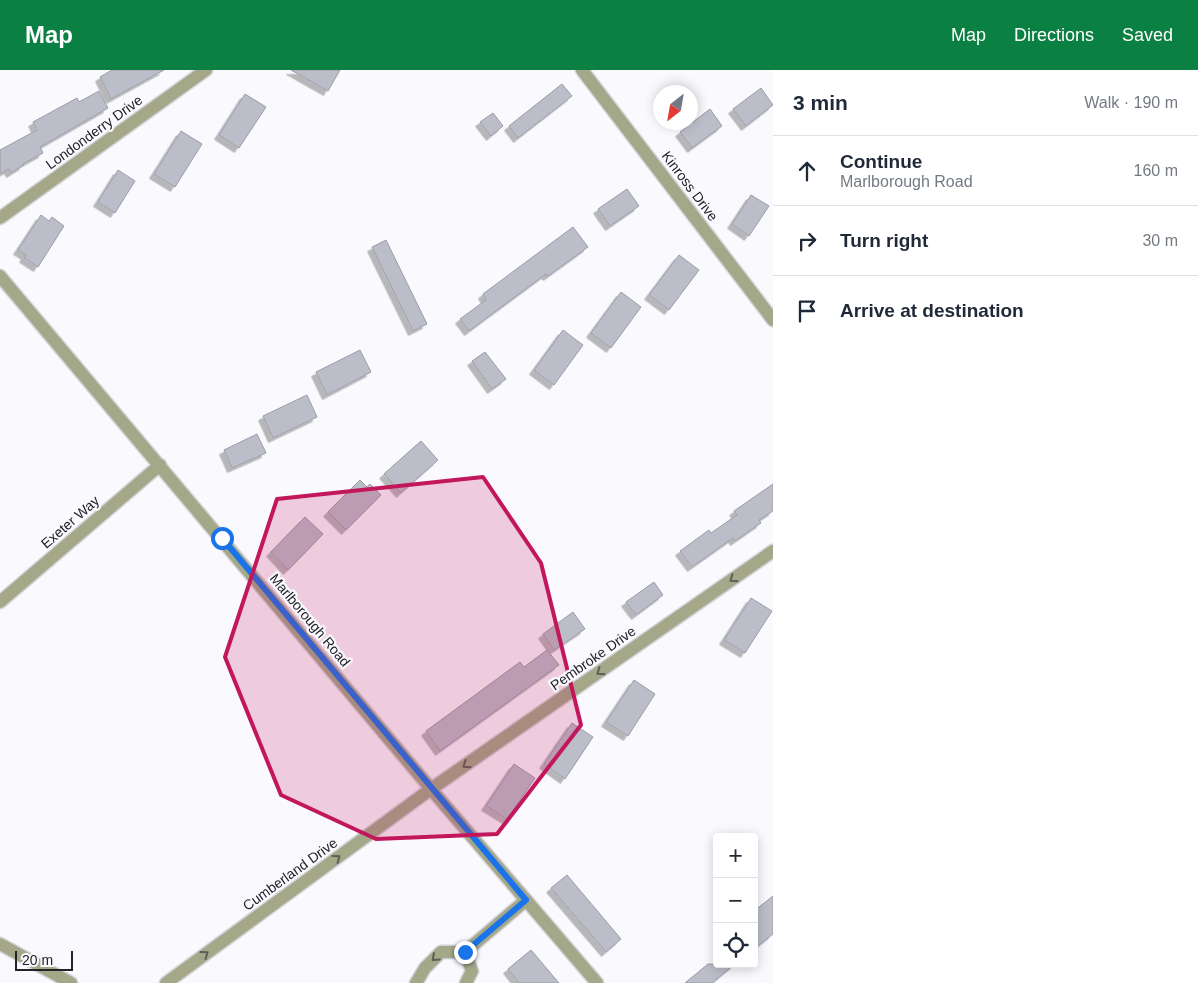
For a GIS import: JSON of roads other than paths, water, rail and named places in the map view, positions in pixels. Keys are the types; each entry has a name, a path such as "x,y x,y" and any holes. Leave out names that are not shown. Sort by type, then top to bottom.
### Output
{"lane":[{"name":"Londonderry Drive","path":"0,218 206,70"},
{"name":"Kinross Drive","path":"582,70 773,320"},
{"name":"Marlborough Road","path":"0,276 160,464 431,789 597,983"},
{"name":"Exeter Way","path":"0,602 160,464"},
{"name":"Pembroke Drive","path":"431,789 773,551"},
{"name":"Cumberland Drive","path":"166,983 431,789"},
{"path":"416,983 425,968 441,952 465,952 526,900"},
{"path":"0,944 71,983"},
{"path":"465,952 472,971 466,983"}]}
